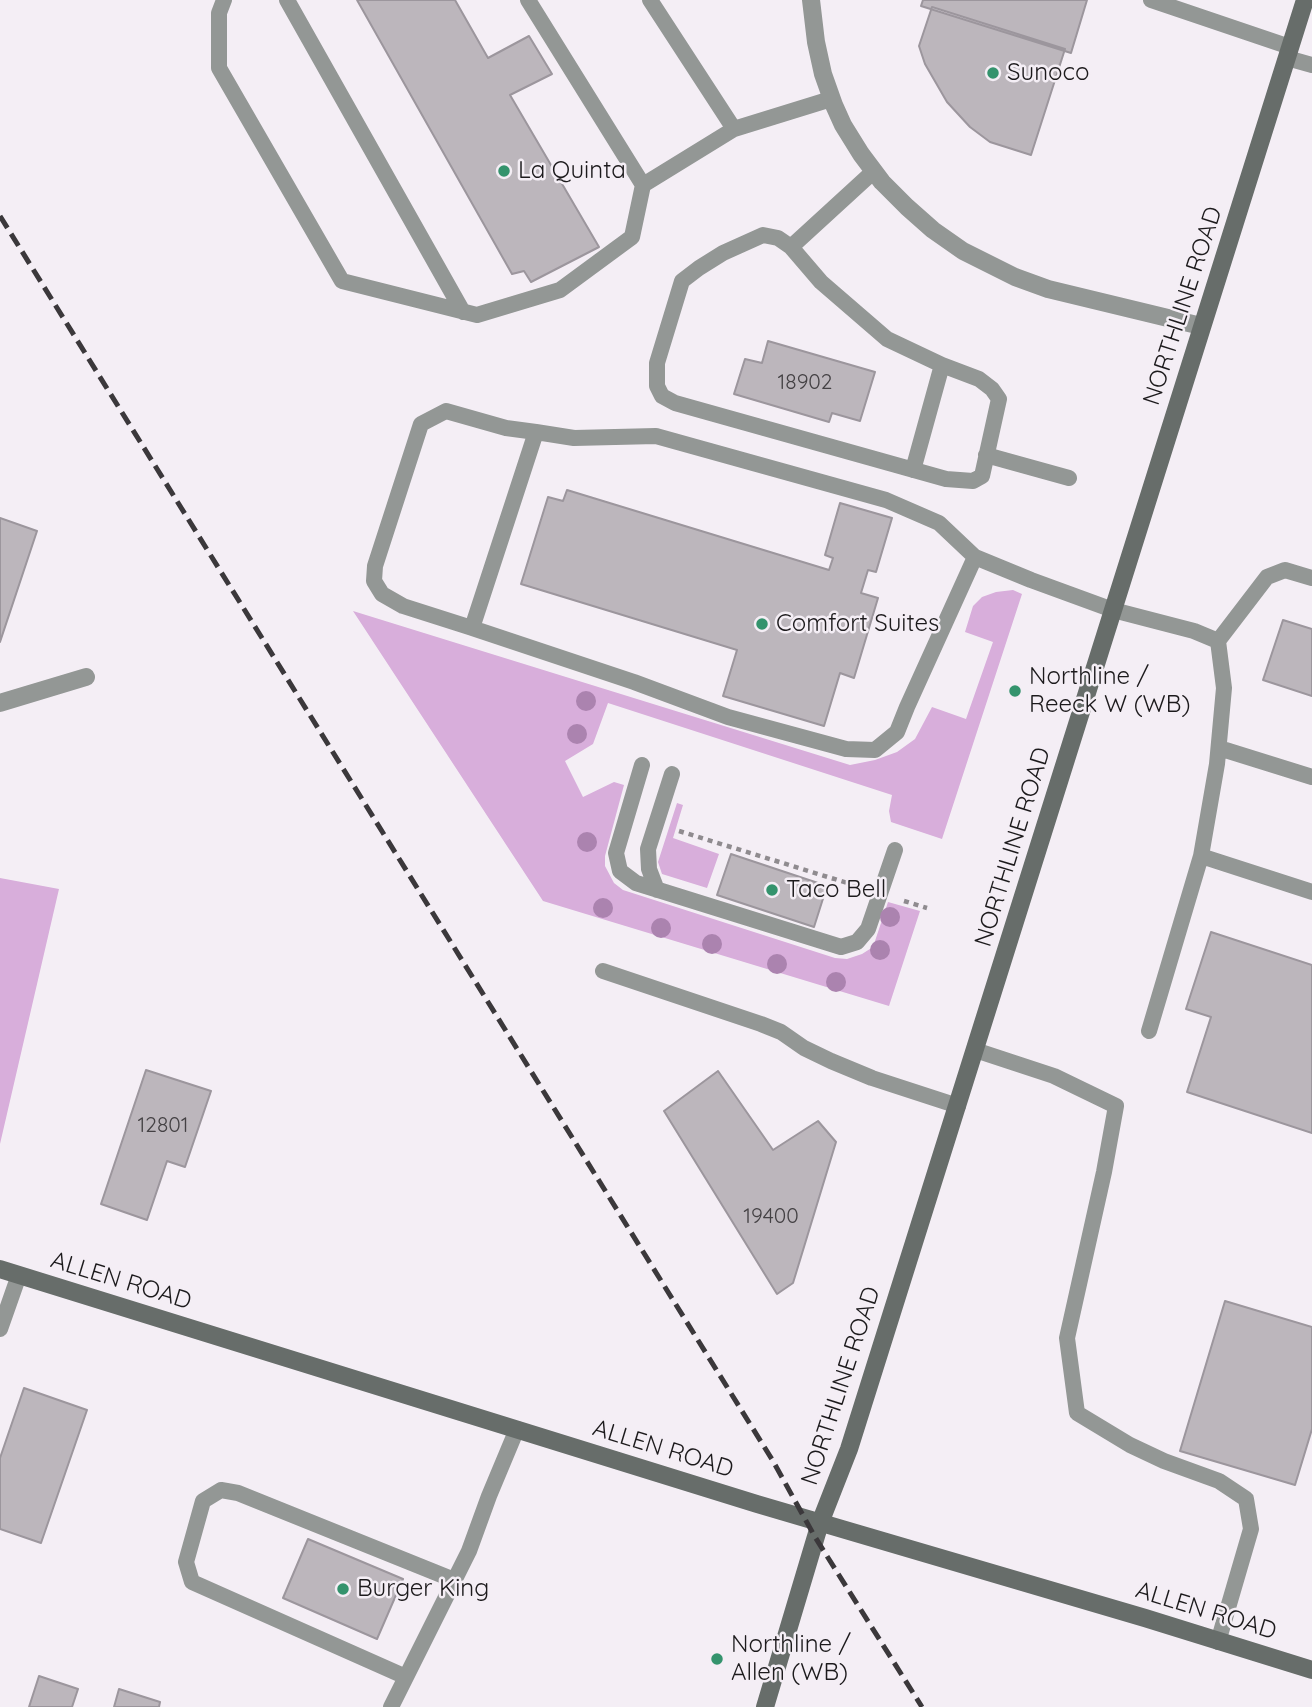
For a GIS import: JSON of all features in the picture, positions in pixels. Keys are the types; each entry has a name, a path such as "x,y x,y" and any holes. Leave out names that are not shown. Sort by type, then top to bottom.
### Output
{"main road":[{"name":"NORTHLINE ROAD","path":"765,1707 820,1523 849,1449 1305,0"},
{"name":"ALLEN ROAD","path":"0,1269 820,1523 1312,1670"}],"street":[{"path":"811,0 823,74 843,125 874,171 906,207 933,230 962,251 1015,277 1048,289 1201,326"},
{"path":"0,703 86,677"}],"lane":[{"path":"224,0 219,13 219,68 342,281 477,315 560,290 632,237 643,186 528,0"},
{"path":"287,0 463,312"},
{"path":"650,0 734,129"},
{"path":"1151,0 1288,53 1312,65"},
{"path":"643,186 734,129 831,99"},
{"path":"790,247 874,171"},
{"path":"763,235 778,238 790,247 821,282 887,339 979,379 992,389 999,399 982,476 972,481 946,479 675,403 662,397 657,386 657,363 682,281 723,253 763,235"},
{"path":"913,470 942,365"},
{"path":"975,558 897,732 874,750 846,749 729,717 634,682 403,606 382,594 374,581 375,566 421,424 446,411 506,428 574,438 656,436 886,500 939,523 975,558 1113,610 1194,631 1218,641"},
{"path":"472,628 536,432"},
{"path":"986,455 1069,478"},
{"path":"1149,1031 1200,856 1219,748 1224,688 1218,641 1267,576 1285,570 1312,578"},
{"path":"1219,748 1312,777"},
{"path":"642,765 616,853 620,871 636,883 841,947 857,943 868,929 895,850"},
{"path":"657,890 649,869 648,849 672,774"},
{"path":"1200,856 1312,892"},
{"path":"603,971 761,1024 781,1032 804,1048 872,1078 958,1105"},
{"path":"975,1050 1054,1076 1116,1106 1067,1338 1077,1413 1130,1445 1219,1481 1246,1499 1251,1529 1217,1642"},
{"path":"0,1329 19,1275"},
{"path":"391,1707 469,1551 517,1429"},
{"path":"406,1677 192,1583 186,1562 203,1501 221,1490 238,1493 454,1580"}],"path":[{"path":"678,831 859,887"},
{"path":"902,900 927,908"}],"shaded area":[{"path":"1013,590 1022,594 942,839 891,822 889,811 892,795 608,703 593,744 565,761 583,797 614,782 624,785 605,856 605,866 614,883 623,890 835,958 847,959 873,947 888,902 920,911 889,1006 543,901 353,611 850,765 897,752 915,739 932,707 966,719 993,642 965,632 973,606 982,597"},
{"path":"677,803 683,805 673,838 719,854 707,888 662,874 658,862"},
{"path":"0,878 59,889 0,1144"}],"building":[{"name":"La Quinta","path":"357,0 455,0 488,58 529,36 552,74 510,95 599,247 531,282 524,271 512,274"},
{"path":"923,0 1087,0 1071,53 921,6"},
{"name":"Sunoco","path":"932,7 1065,49 1031,155 990,142 970,127 947,102 925,64 919,46"},
{"path":"768,341 875,372 860,421 832,413 829,422 734,394 745,359 762,363"},
{"name":"Comfort Suites","path":"567,490 829,570 833,558 825,555 840,503 892,518 876,572 868,570 861,593 878,598 854,678 840,673 824,726 723,696 737,650 521,584 548,497 563,501"},
{"path":"0,518 37,531 0,642"},
{"path":"1283,620 1312,629 1312,696 1263,680"},
{"name":"Taco Bell","path":"731,854 827,886 814,927 717,895"},
{"path":"1211,932 1312,965 1312,1133 1187,1092 1211,1017 1186,1009"},
{"path":"146,1070 211,1091 185,1167 167,1161 147,1220 101,1204"},
{"path":"718,1071 773,1150 818,1121 836,1142 793,1283 777,1294 664,1111"},
{"path":"1225,1301 1312,1327 1312,1429 1295,1485 1180,1451"},
{"path":"24,1388 87,1410 41,1543 0,1529 0,1458"},
{"name":"Burger King","path":"308,1539 403,1579 377,1639 283,1598"},
{"path":"39,1676 78,1689 72,1707 29,1707"},
{"path":"119,1689 160,1702 159,1707 114,1707"}],"railway":[{"path":"0,216 773,1461 815,1537 922,1707"}],"place":[{"name":"Sunoco","path":"993,73"},
{"name":"La Quinta","path":"504,171"},
{"name":"Comfort Suites","path":"762,624"},
{"name":"Northline / Reeck W (WB)","path":"1015,691"},
{"name":"Taco Bell","path":"772,890"},
{"name":"Burger King","path":"343,1589"},
{"name":"Northline / Allen (WB)","path":"717,1659"}]}
